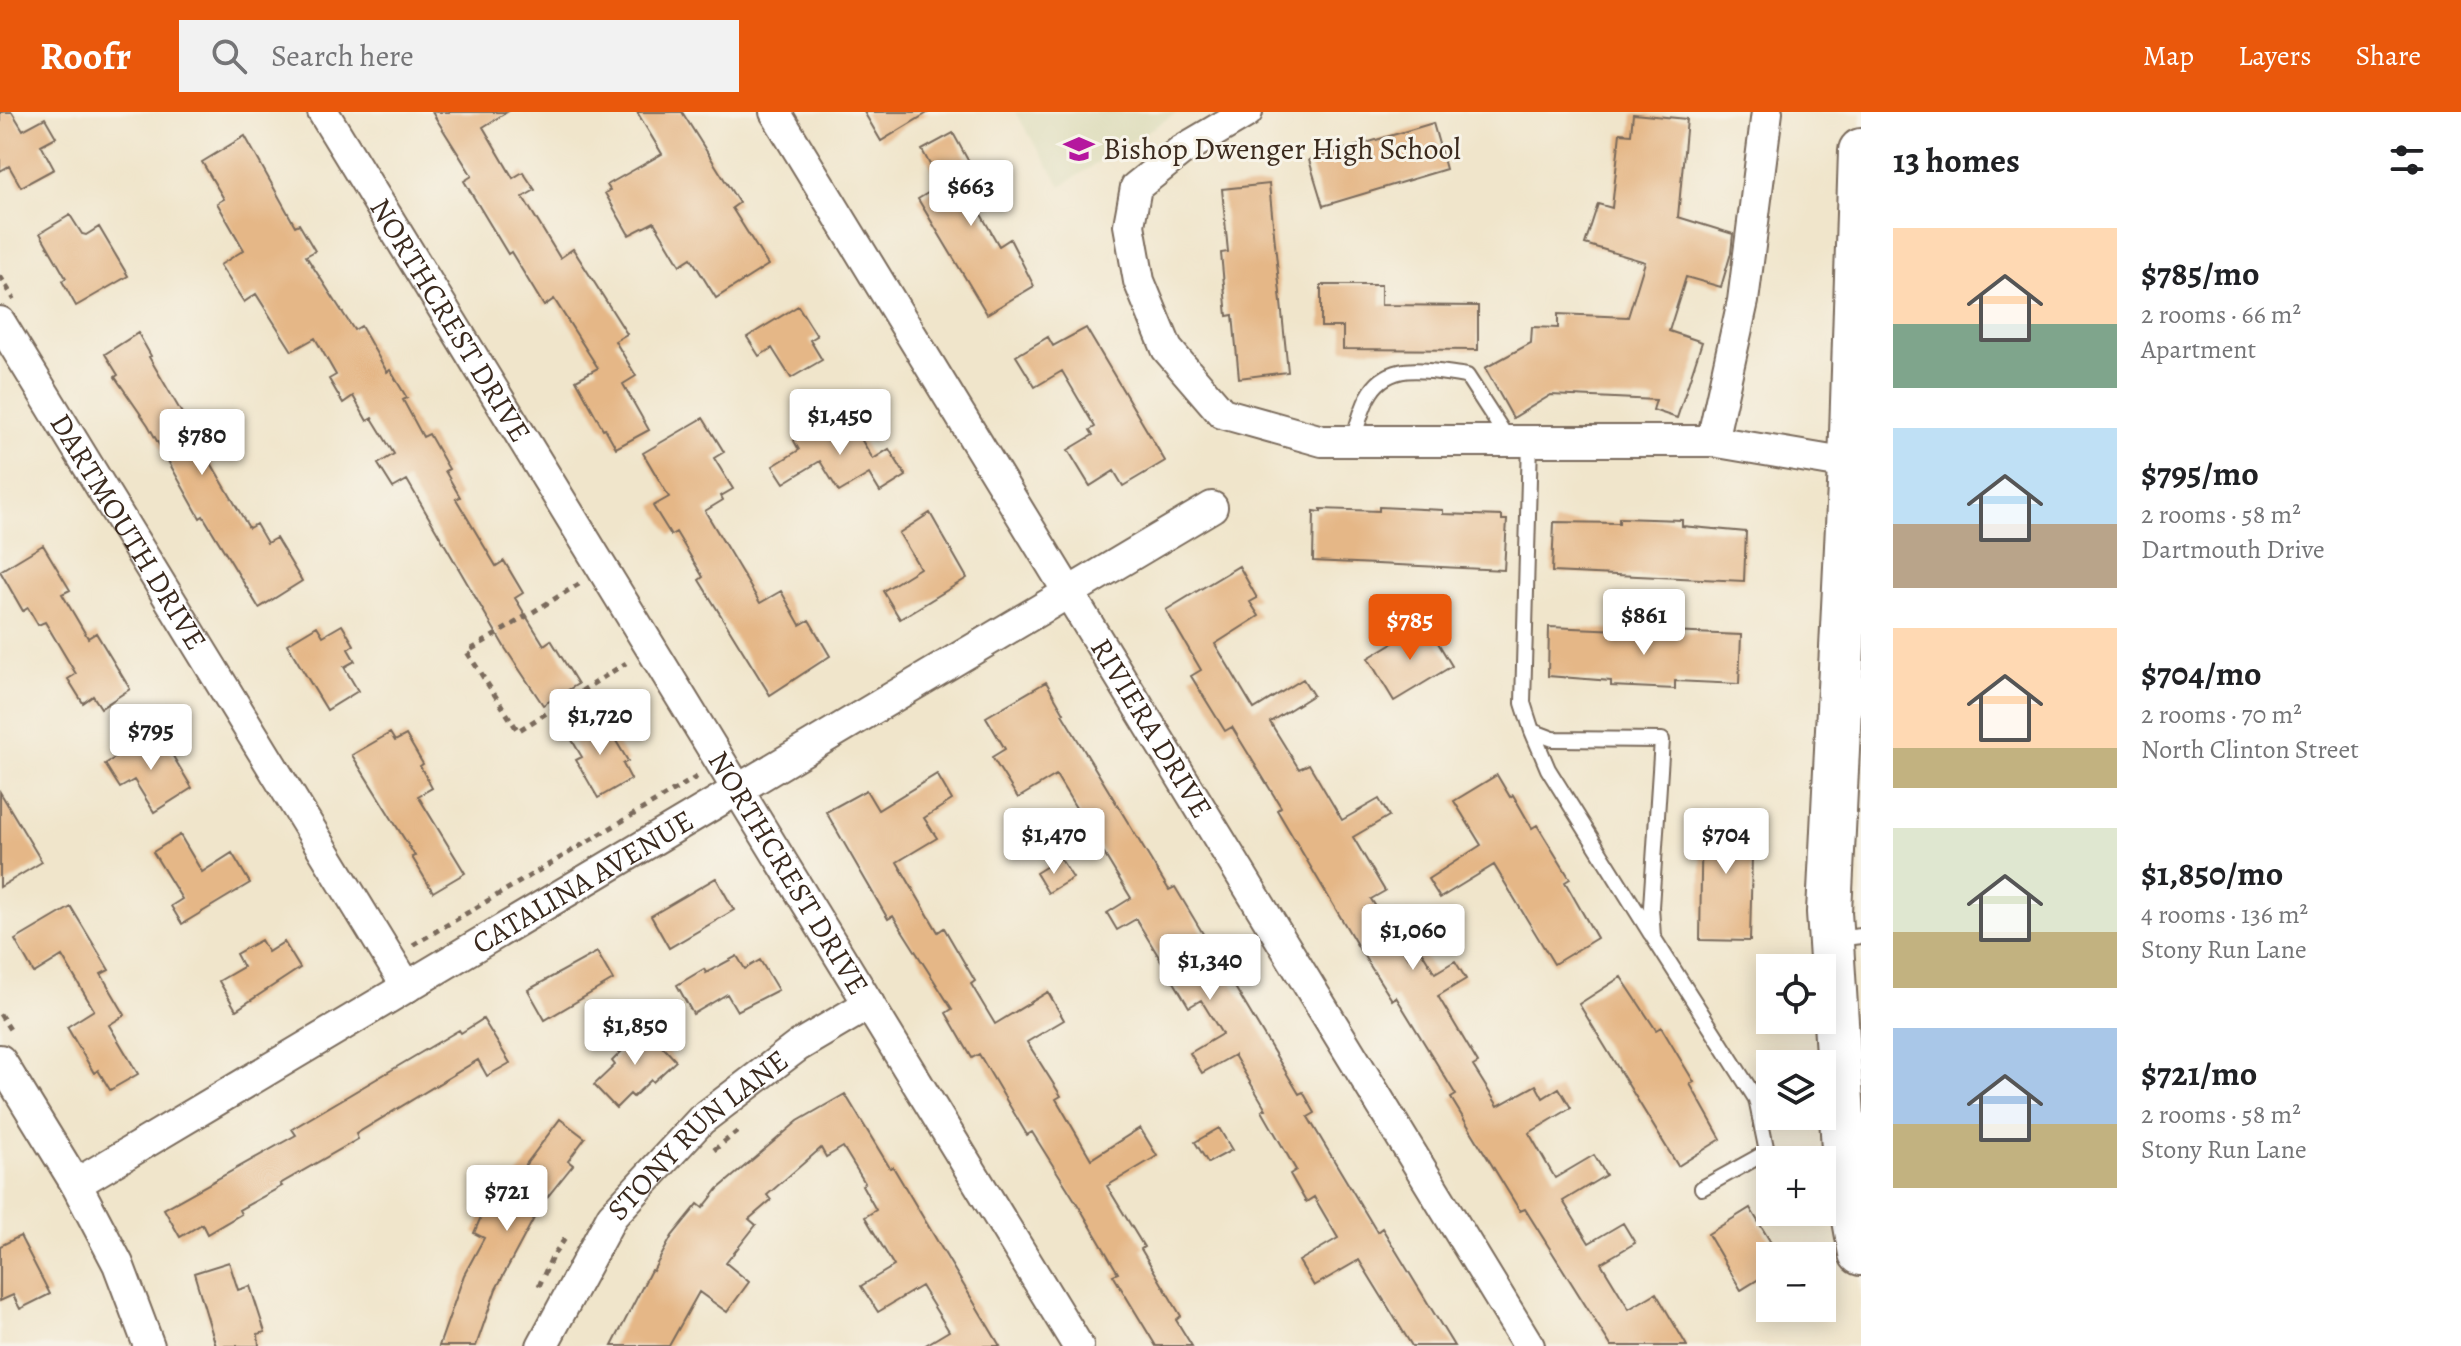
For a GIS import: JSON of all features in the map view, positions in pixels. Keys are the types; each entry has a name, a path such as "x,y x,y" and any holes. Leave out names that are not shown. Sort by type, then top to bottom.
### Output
{"main road":[{"path":"1861,151 1856,465 1829,912 1846,938 1845,1164 1861,1253"}],"street":[{"name":"NORTHCREST DRIVE","path":"323,112 1078,1346"},
{"name":"RIVIERA DRIVE","path":"775,112 1529,1346"},
{"path":"1247,112 1181,151 1136,187 1129,225 1139,281 1167,349 1222,413 1322,441 1712,441 1856,465"},
{"path":"1712,441 1743,301 1767,112"},
{"name":"DARTMOUTH DRIVE","path":"8,312 407,987"},
{"name":"CATALINA AVENUE","path":"76,1184 1212,507"},
{"name":"STONY RUN LANE","path":"542,1346 612,1216 701,1120 798,1046 869,1004"},
{"path":"0,1060 76,1184 118,1264 149,1346"}],"lane":[{"path":"1352,441 1371,392 1389,375 1407,369 1467,376 1519,441 1523,703 1532,731 1548,769 1756,1099 1767,1152 1702,1188"},
{"path":"1532,731 1553,739 1662,740 1651,907 1653,937"}],"path":[{"path":"0,276 8,312"},
{"path":"579,584 467,652 518,731 626,663"},
{"path":"410,947 722,763"},
{"path":"713,1151 749,1122"}],"shaded area":[{"name":"Bishop Dwenger High School","path":"1015,112 1178,112 1061,186"}],"building":[{"path":"0,112 12,112 23,130 45,118 56,137 41,145 54,169 21,187 9,166 0,171"},
{"path":"432,112 507,112 483,127 513,178 523,172 535,190 523,197 560,258 573,249 627,334 615,341 636,376 623,384 649,430 616,448 603,429 576,380 598,368 554,299 544,306 511,252 508,254 464,181 472,176"},
{"path":"637,112 682,112 739,203 732,208 768,265 716,298 691,258 680,265 654,222 629,235 605,193 610,190 607,185 662,154"},
{"path":"864,112 929,112 881,141"},
{"path":"1633,114 1687,119 1678,217 1733,234 1721,287 1686,277 1669,331 1702,342 1677,418 1653,410 1656,400 1551,395 1513,418 1485,368 1531,343 1532,327 1558,328 1558,314 1628,317 1645,262 1585,244 1598,204 1612,208 1620,133 1631,134"},
{"path":"1433,123 1446,169 1323,206 1309,160"},
{"path":"953,133 991,202 978,209 999,246 1010,239 1034,286 987,314 918,199 941,185 922,150"},
{"path":"245,136 295,226 299,224 315,251 306,256 354,330 361,326 387,372 390,370 407,398 403,400 423,437 429,434 449,469 445,471 460,497 456,499 496,566 504,561 523,593 515,598 544,645 551,640 578,684 543,705 505,648 407,480 393,488 378,464 394,454 372,418 367,421 353,396 343,403 329,379 336,375 315,338 292,351 256,294 244,302 220,265 244,250 217,203 224,199 202,162"},
{"path":"1269,184 1288,372 1239,378 1233,315 1227,316 1221,253 1228,252 1222,189"},
{"path":"70,215 82,234 86,235 99,227 128,276 76,306 62,281 66,278 40,233"},
{"path":"1321,285 1381,285 1381,305 1478,306 1478,350 1343,349 1343,327 1321,327"},
{"path":"798,306 817,336 810,340 822,360 791,378 772,348 759,356 747,337"},
{"path":"1086,328 1165,461 1123,486 1114,471 1090,486 1068,450 1093,435 1090,430 1095,427 1062,371 1035,387 1016,356 1048,337 1053,346"},
{"path":"138,333 249,528 256,524 267,543 276,538 302,581 259,608 203,516 200,518 148,425 115,377 118,375 105,354"},
{"path":"845,412 873,459 889,449 906,476 880,492 869,474 839,492 820,461 784,483 773,466 799,450 794,441"},
{"path":"703,418 724,452 714,458 733,489 721,496 723,500 705,511 760,603 781,591 800,625 809,620 830,656 770,695 699,580 703,577 676,532 671,535 653,506 669,497 643,453"},
{"path":"1379,507 1502,516 1502,520 1507,520 1504,570 1313,561 1314,511 1379,511"},
{"path":"930,513 967,578 900,619 883,591 920,568 899,533"},
{"path":"1619,518 1682,520 1682,526 1746,532 1744,581 1552,572 1554,522 1619,523"},
{"path":"43,545 70,590 62,594 88,638 96,633 130,689 101,708 93,696 83,703 68,679 76,674 45,622 38,625 28,608 23,611 0,571"},
{"path":"1239,566 1257,598 1250,602 1259,616 1215,644 1254,709 1303,679 1313,695 1270,722 1299,769 1309,764 1342,820 1379,799 1389,816 1353,837 1385,891 1371,899 1408,957 1420,949 1435,973 1455,961 1466,979 1438,996 1478,1063 1473,1066 1498,1106 1536,1085 1543,1098 1559,1088 1571,1108 1529,1133 1555,1178 1594,1155 1606,1175 1563,1201 1589,1243 1623,1223 1635,1243 1601,1263 1629,1309 1656,1293 1687,1346 1611,1346 1525,1209 1520,1211 1451,1098 1456,1095 1396,997 1392,1000 1360,950 1277,810 1281,807 1232,727 1225,731 1191,676 1201,670 1166,610"},
{"path":"1426,623 1452,666 1394,701 1368,658"},
{"path":"342,625 354,645 348,649 355,661 344,667 358,691 327,710 287,644 317,626 323,636"},
{"path":"1549,627 1741,635 1739,684 1675,681 1675,689 1611,686 1611,681 1548,676"},
{"path":"1046,682 1062,714 1169,890 1175,887 1299,1094 1303,1092 1315,1113 1308,1117 1377,1232 1382,1228 1454,1346 1412,1346 1359,1260 1314,1286 1299,1261 1338,1238 1314,1197 1306,1202 1290,1174 1296,1170 1262,1111 1266,1109 1234,1055 1202,1073 1190,1053 1222,1034 1201,1000 1189,1007 1136,919 1117,930 1107,913 1131,898 1056,775 1018,798 992,757 1005,749 986,717"},
{"path":"601,716 628,761 623,764 631,779 598,798 576,760 582,757 569,735"},
{"path":"158,731 192,788 154,812 134,780 120,788 105,764"},
{"path":"390,733 395,741 406,735 423,764 420,766 432,788 418,796 465,873 433,892 412,857 415,856 352,755"},
{"path":"937,774 952,800 924,818 937,838 897,862 938,932 944,928 975,981 971,984 995,1024 1048,992 1064,1020 1027,1042 1061,1096 1056,1099 1091,1159 1140,1128 1157,1156 1107,1186 1181,1316 1176,1320 1192,1346 1156,1346 1113,1275 1118,1273 1081,1210 1032,1132 1027,1135 979,1054 972,1058 946,1013 952,1009 893,916 888,919 826,812 866,790 878,810"},
{"path":"1497,775 1532,828 1537,825 1570,879 1565,882 1597,938 1554,964 1494,865 1440,898 1428,879 1481,845 1454,801"},
{"path":"0,792 42,862 0,887"},
{"path":"1702,811 1753,812 1750,941 1700,940"},
{"path":"180,835 202,872 232,853 250,883 182,924 171,906 182,899 153,852"},
{"path":"1060,858 1073,878 1048,893 1036,873"},
{"path":"716,878 734,910 669,948 651,916"},
{"path":"71,907 109,970 101,974 125,1015 109,1025 138,1074 110,1090 98,1070 94,1073 67,1027 94,1010 62,956 34,973 15,940"},
{"path":"261,940 268,952 284,942 300,968 236,1010 219,981 243,967 236,954"},
{"path":"597,952 613,980 545,1020 528,990"},
{"path":"737,956 745,969 760,960 778,990 737,1011 727,994 693,1014 677,985 704,969 706,973"},
{"path":"1621,977 1656,1030 1661,1027 1694,1082 1690,1084 1721,1139 1678,1166 1579,1004"},
{"path":"483,1019 510,1063 487,1076 478,1060 356,1134 358,1139 239,1210 241,1214 207,1234 202,1224 180,1237 164,1209 296,1135 292,1129 459,1030 461,1033"},
{"path":"642,1024 676,1061 616,1108 594,1085 615,1065 612,1061 622,1051 618,1047"},
{"path":"845,1094 890,1168 893,1167 1000,1346 924,1346 949,1331 921,1286 878,1312 861,1286 894,1266 865,1217 876,1210 862,1185 865,1183 843,1147 826,1157 821,1148 767,1195 771,1200 749,1219 756,1225 726,1263 749,1282 727,1312 699,1292 669,1346 612,1346 651,1270 672,1236 698,1204 703,1208 718,1189 798,1121"},
{"path":"560,1119 585,1138 568,1161 573,1165 541,1205 496,1289 476,1346 439,1346 464,1275 484,1238 474,1233 492,1191 502,1196"},
{"path":"1219,1128 1232,1150 1208,1163 1195,1142"},
{"path":"1750,1208 1756,1218 1756,1226 1761,1226 1771,1242 1756,1242 1756,1281 1741,1290 1708,1234"},
{"path":"20,1236 50,1294 20,1309 13,1295 0,1301 0,1246"},
{"path":"229,1262 238,1290 250,1286 265,1332 258,1334 259,1346 216,1346 194,1273"}],"place":[{"name":"Bishop Dwenger High School","path":"1079,149"}]}
